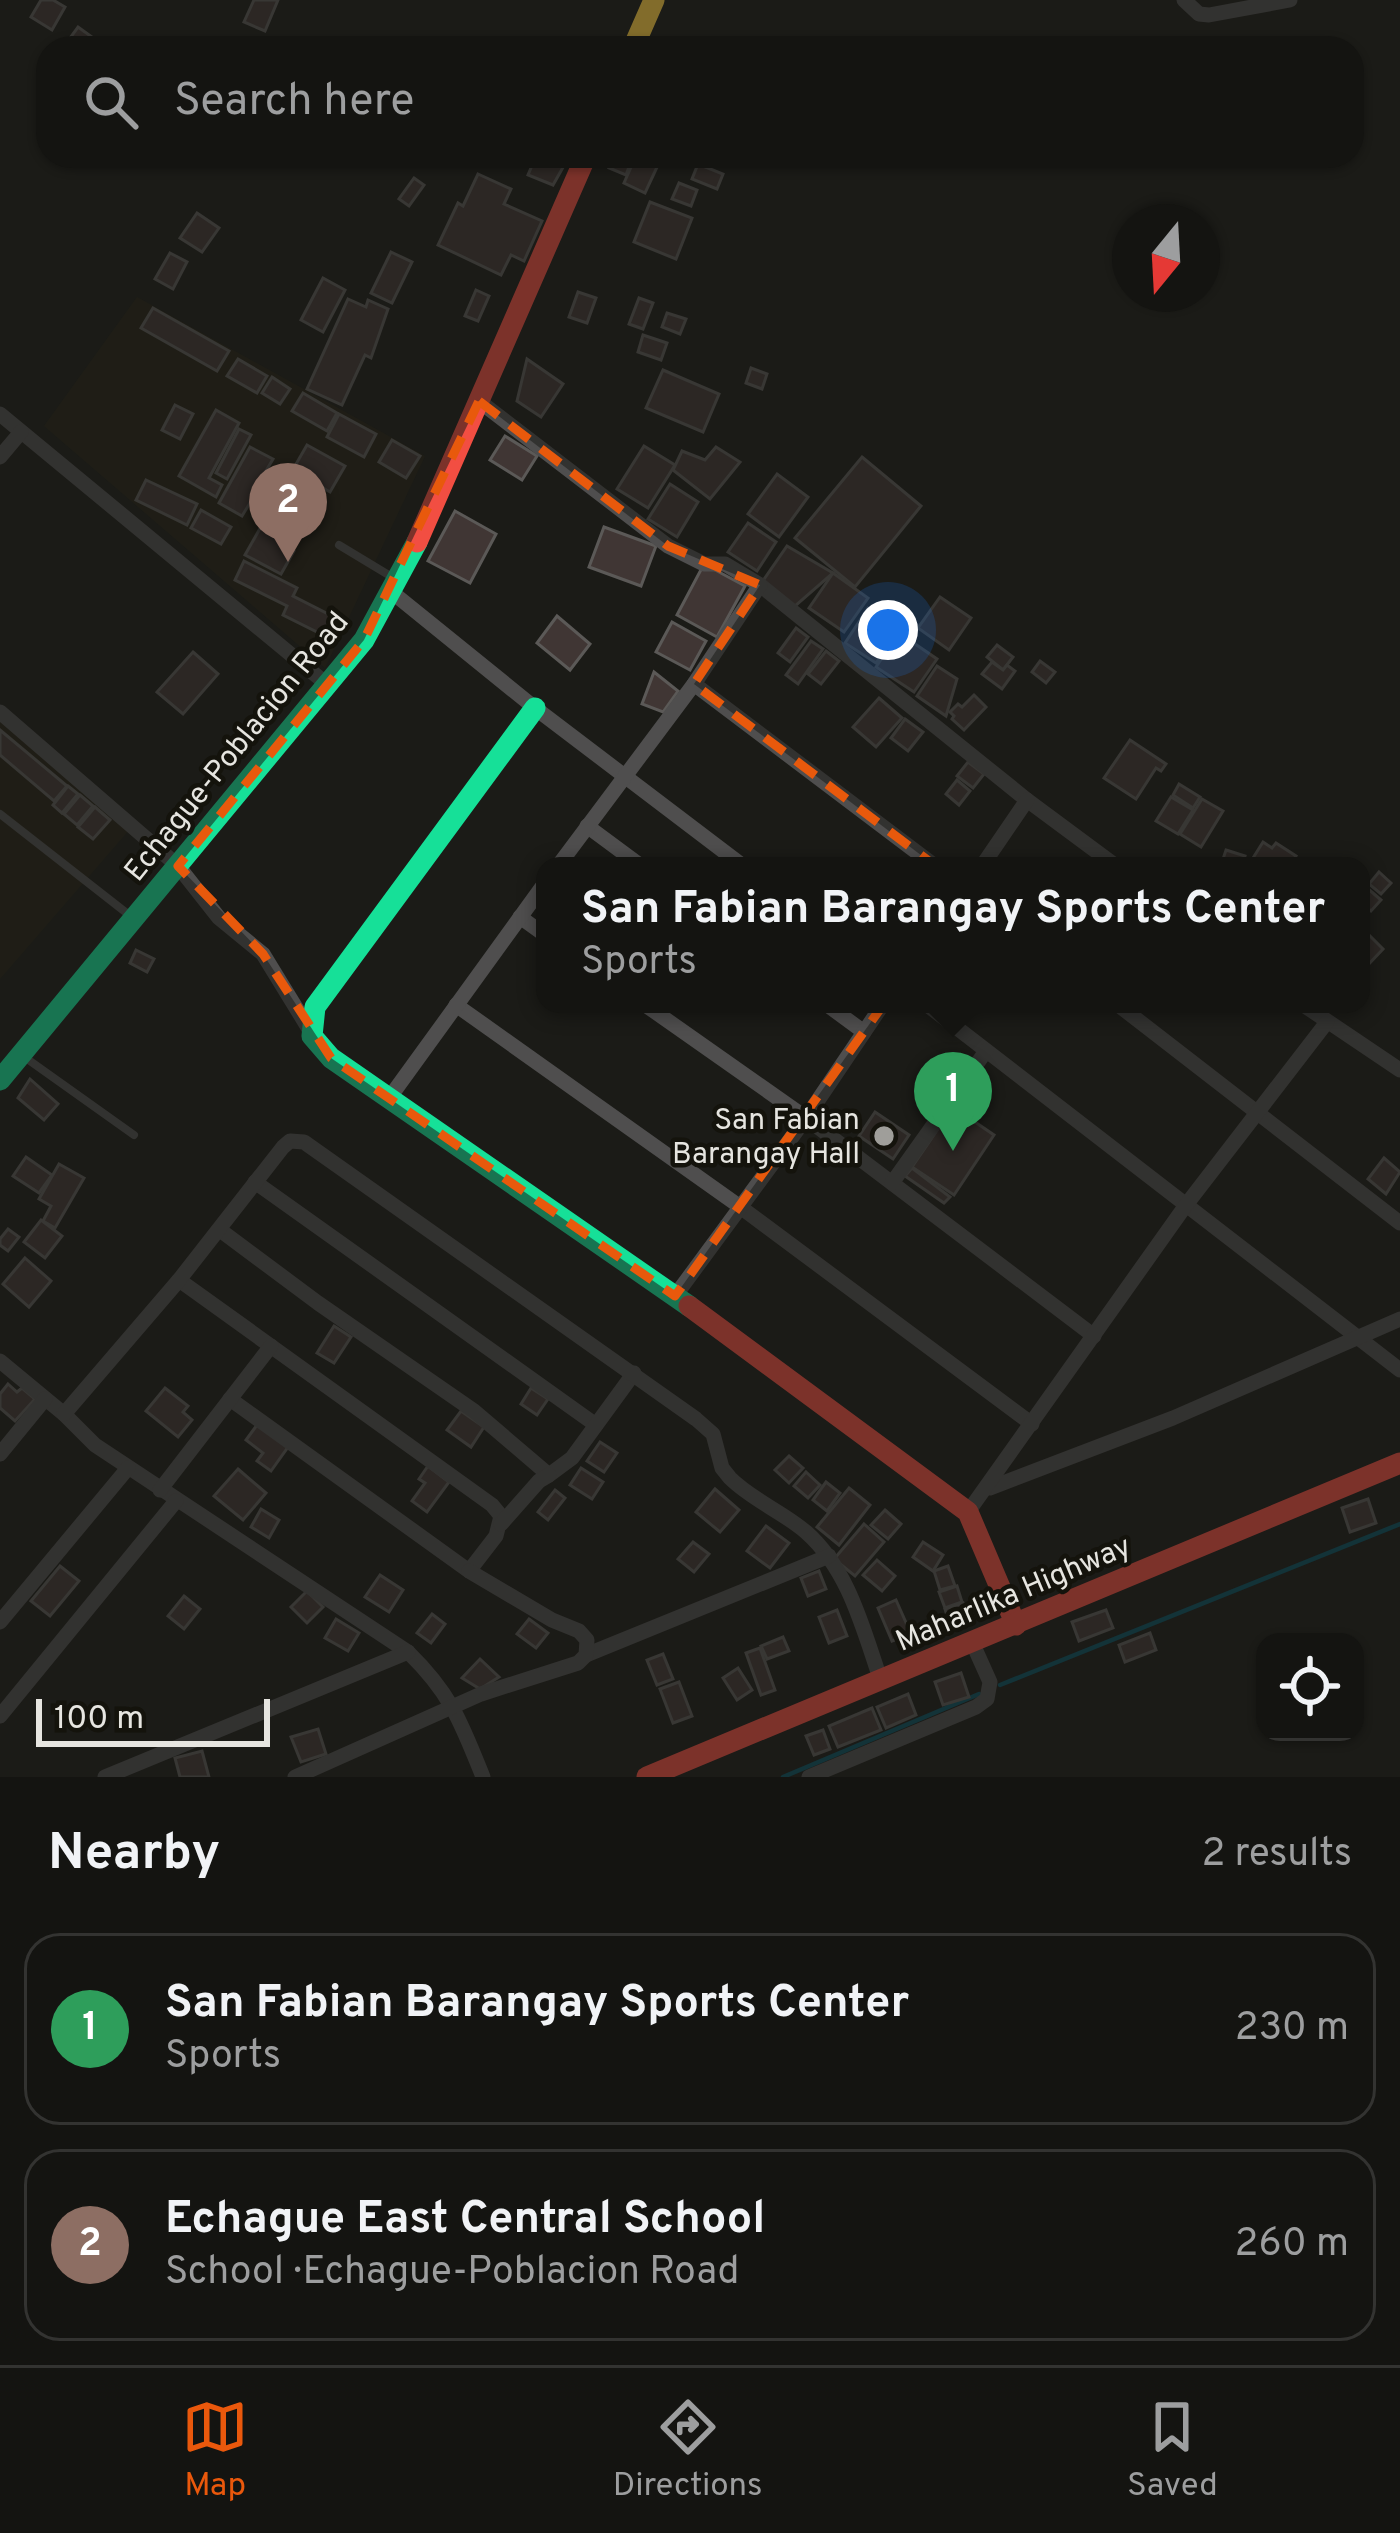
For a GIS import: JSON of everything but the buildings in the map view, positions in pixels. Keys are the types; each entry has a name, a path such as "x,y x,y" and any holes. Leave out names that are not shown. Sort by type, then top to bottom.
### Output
{"main road":[{"path":"638,36 654,0"},
{"name":"Echague-Poblacion Road","path":"0,1080 364,640 396,587 581,168"},
{"path":"536,708 315,1007 309,1029 313,1041 675,1296 968,1512 1016,1625"},
{"name":"Maharlika Highway","path":"647,1777 1400,1463"}],"street":[{"path":"1184,0 1199,14 1209,15 1290,0"},
{"path":"479,401 668,546 704,564 725,564 760,585 1103,857"},
{"path":"0,414 329,686"},
{"path":"0,457 21,432"},
{"path":"564,857 694,684 760,585"},
{"path":"396,587 536,708 731,857"},
{"path":"694,684 923,857"},
{"path":"0,712 178,866 219,918 263,954 309,1029"},
{"path":"988,857 1027,800"},
{"path":"587,826 629,857"},
{"path":"390,1097 536,895"},
{"path":"520,917 536,929"},
{"path":"456,1005 739,1205 1032,1424"},
{"path":"657,1013 806,1118 1094,1336"},
{"path":"838,1013 864,1032"},
{"path":"675,1296 877,1013"},
{"path":"937,1013 1400,1370"},
{"path":"1129,1013 1400,1223"},
{"path":"1314,1013 1400,1070"},
{"path":"968,1512 1186,1205 1327,1022"},
{"path":"892,1183 986,1051"},
{"path":"64,1414 179,1280 283,1147 290,1141 304,1142 634,1373 712,1434 722,1468 737,1485 805,1531 830,1556 881,1681"},
{"path":"255,1182 596,1425"},
{"path":"220,1230 318,1304 475,1411 549,1475"},
{"path":"179,1280 492,1505 499,1511 501,1524"},
{"path":"987,1489 1172,1418 1400,1318"},
{"path":"160,1490 271,1346"},
{"path":"0,1361 95,1445 408,1652 440,1682 483,1777"},
{"path":"469,1571 539,1480 572,1458 634,1373"},
{"path":"0,1454 45,1399"},
{"path":"230,1399 469,1571 551,1620 579,1630 587,1640 586,1655"},
{"path":"0,1622 128,1468"},
{"path":"0,1716 176,1501"},
{"path":"295,1777 454,1706 578,1663 586,1655 830,1556"},
{"path":"809,1777 987,1699 990,1682 972,1642"},
{"path":"105,1777 408,1652"}],"lane":[{"path":"339,545 396,587"},
{"path":"0,814 134,919"},
{"path":"21,1054 134,1135"}],"highlighted area":[{"path":"479,401 668,546 760,585 694,684 966,889 675,1296 331,1058 263,954 178,866 364,640"}],"shaded area":[{"path":"137,297 425,456 325,668 44,426"},
{"path":"0,721 130,829 0,979"}],"waterway":[{"path":"1000,1685 1400,1524"},
{"path":"783,1777 979,1694"}],"traffic: fast":[{"path":"0,1080 364,640 417,542"},
{"path":"535,708 315,1007 312,1036 331,1058 689,1306"}],"traffic: slow":[{"path":"638,36 654,0"}],"traffic: jam":[{"path":"417,542 581,168"},
{"path":"689,1306 968,1512 1016,1625"},
{"path":"647,1777 1400,1463"}],"place":[{"name":"Echague East Central School","path":"288,562"},
{"name":"San Fabian Barangay Hall","path":"884,1136"},
{"name":"San Fabian Barangay Sports Center","path":"953,1151"}]}
